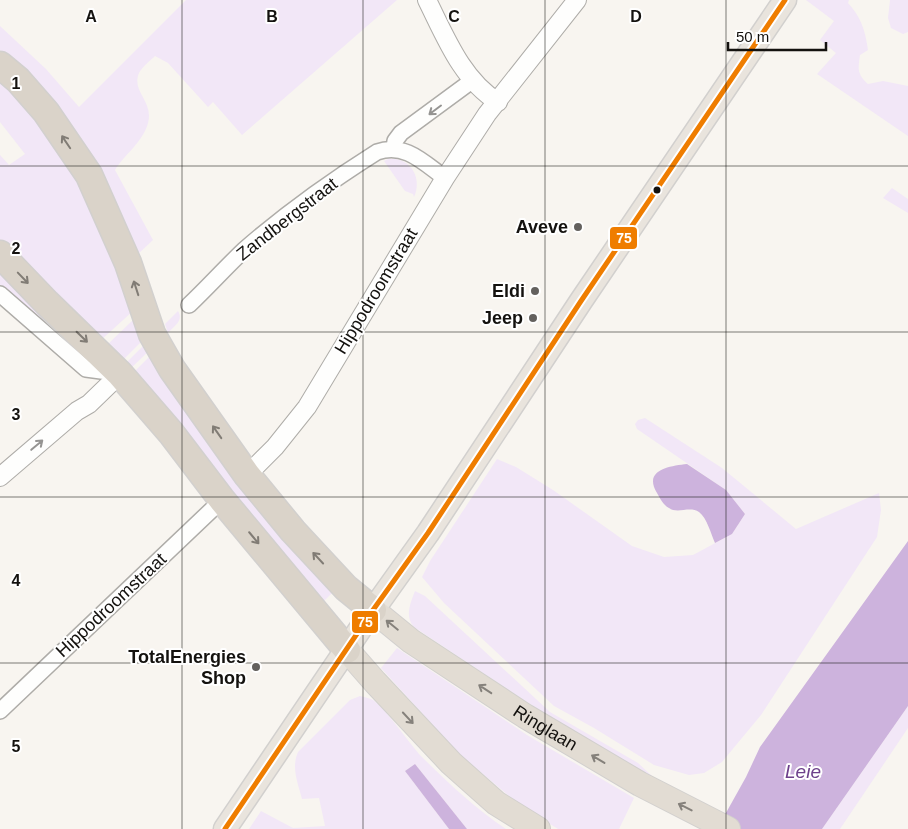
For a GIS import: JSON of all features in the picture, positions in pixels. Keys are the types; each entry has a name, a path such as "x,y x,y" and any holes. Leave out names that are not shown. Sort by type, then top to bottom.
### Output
{"highway":[{"path":"0,65 18,80 46,112 89,175 128,263 152,334 172,369 247,475 292,531 346,588 373,610"},
{"path":"0,254 120,374 170,433 222,500 353,641 375,682 451,763 483,793 538,829"},
{"name":"Ringlaan","path":"373,610 411,641 525,716 640,784 728,829"}],"main road":[{"path":"225,829 373,610 428,534 586,294 785,0"}],"street":[{"path":"427,0 461,65 473,80 490,97 498,102"},
{"name":"Hippodroomstraat","path":"247,475 275,447 307,407 444,178 487,114 577,0"},
{"path":"444,178 409,152 394,148 395,140 401,133 473,80"},
{"name":"Zandbergstraat","path":"189,304 244,251 295,209 377,152 394,148"},
{"path":"0,294 86,369 120,374"},
{"path":"0,477 78,411 89,404 120,374"},
{"name":"Hippodroomstraat","path":"0,711 222,500"}],"shaded area":[{"path":"186,0 397,0 242,135 213,102 208,107 168,63 155,56 142,68 137,80 148,109 148,123 138,142 115,170 153,240 137,255 14,62 0,50 0,26 46,69 79,107"},
{"path":"806,0 849,0 848,3 862,24 867,43 868,50 860,55 859,68 862,77 868,84 883,81 908,86 908,136 817,74 836,53 820,40 834,21"},
{"path":"890,0 908,0 908,32 903,34 891,28 888,18"},
{"path":"0,81 24,104 45,130 63,157 95,217 134,310 101,340 0,242 0,155 9,165 25,154 0,122"},
{"path":"388,159 403,161 413,170 417,183 414,197 413,194 405,191 384,161"},
{"path":"892,188 908,199 908,213 883,198"},
{"path":"0,272 88,354 83,358 0,286"},
{"path":"178,311 180,315 179,321 168,333 165,324"},
{"path":"137,319 145,338 121,362 106,346 132,321"},
{"path":"147,342 151,349 129,370 124,365"},
{"path":"153,353 335,590 324,601 255,521 176,417 132,374"},
{"path":"645,418 722,468 796,529 879,493 881,510 877,537 761,715 722,762 704,773 689,775 654,765 554,706 444,603 422,577 430,561 497,459 516,467 553,490 632,546 664,557 693,555 732,534 745,514 726,490 637,429 635,424 638,420"},
{"path":"415,591 425,596 550,712 638,763 653,777 561,724 414,627 409,614 410,604"},
{"path":"397,648 527,735 634,798 619,829 558,829 520,805 459,754 381,668"},
{"path":"360,696 376,702 432,767 473,804 506,829 467,829 415,764 405,771 449,829 249,829 261,811 293,828 325,826 319,798 302,799 296,776 296,758 298,752 350,700"},
{"path":"908,706 908,728 840,829 822,829"}],"water":[{"path":"687,464 726,490 745,514 732,534 715,543 707,522 699,512 695,510 672,510 662,501 654,485 653,479 660,471 673,466"},
{"name":"Leie","path":"908,541 908,706 822,829 717,829 746,777 760,747"},
{"path":"415,764 467,829 449,829 405,771"}],"transit line":[{"name":"75","path":"225,829 373,610 428,533 581,301 785,0"}],"place":[{"name":"Aveve","path":"578,227"},
{"name":"Eldi","path":"535,291"},
{"name":"Jeep","path":"533,318"},
{"name":"TotalEnergies Shop","path":"256,667"}]}
